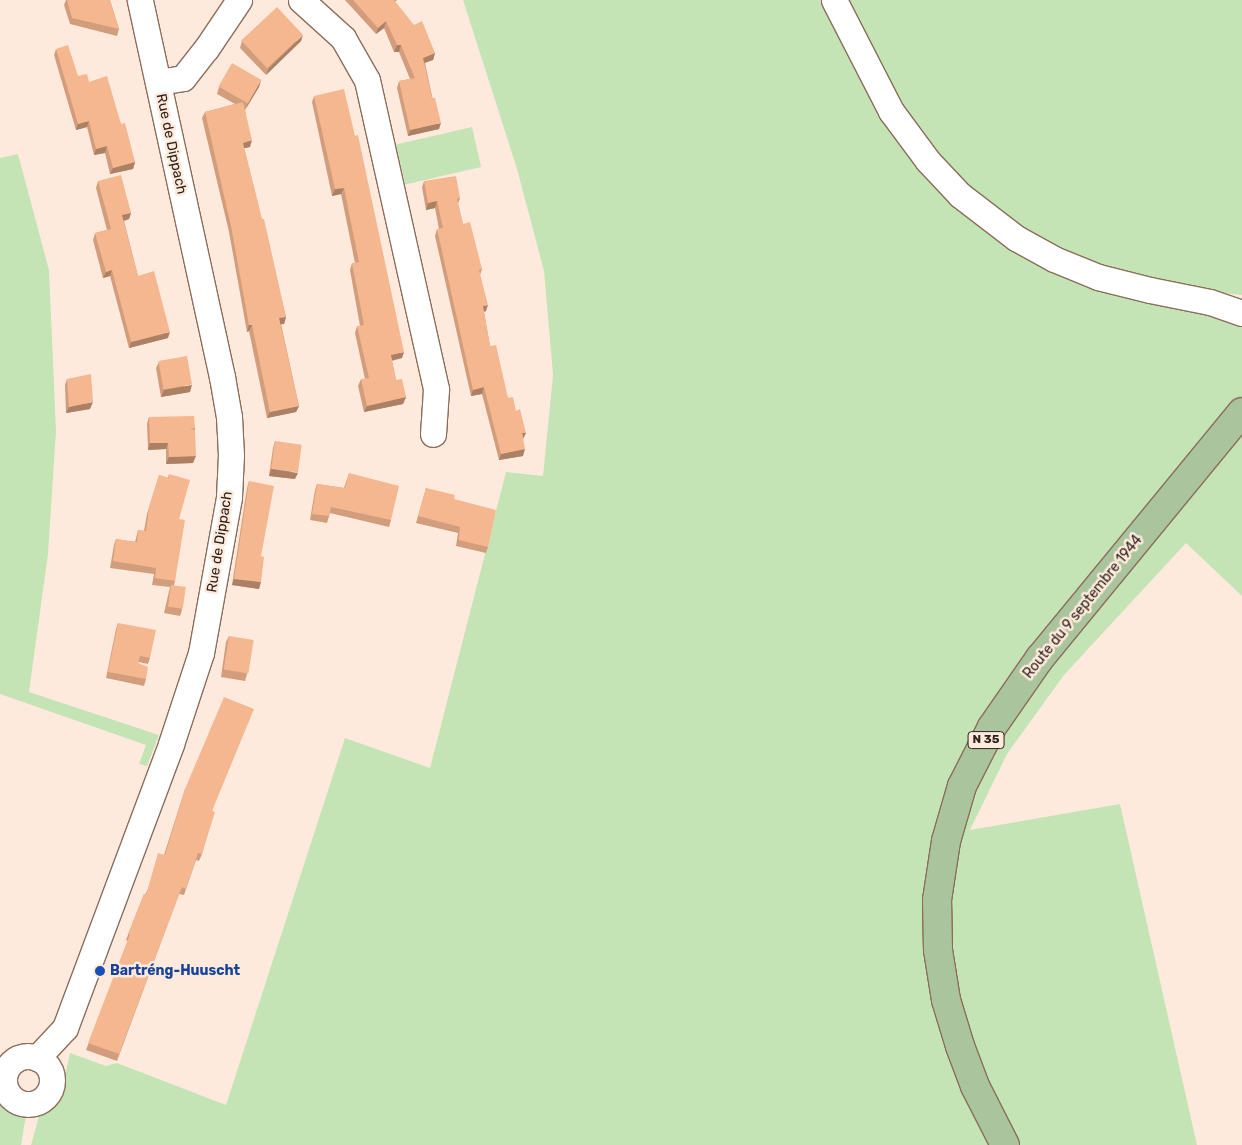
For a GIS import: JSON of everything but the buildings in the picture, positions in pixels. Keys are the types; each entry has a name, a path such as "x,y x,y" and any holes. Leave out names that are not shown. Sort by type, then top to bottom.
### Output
{"main road":[{"name":"Route du 9 septembre 1944","path":"1006,1142 975,1086 960,1046 946,1000 938,950 938,900 946,841 962,786 992,728 1040,658 1242,412"}],"street":[{"name":"Rue de Dippach","path":"37,1058 65,1028 171,744 201,653 229,497 231,455 228,409 140,0"},
{"path":"158,82 183,78 206,49 239,0"},
{"path":"301,0 343,38 367,80 436,389 433,434"},
{"path":"834,0 891,111 928,161 960,195 1016,238 1054,259 1098,277 1210,302 1242,313"},
{"path":"1150,290 1242,295"}],"green space":[{"path":"463,0 1242,0 1242,295 1210,292 1242,313 1242,596 1186,543 1064,675 1007,754 970,830 1120,804 1197,1145 31,1145 40,1112 50,1108 61,1093 70,1053 106,1066 117,1063 226,1105 345,738 430,768 506,472 543,476 553,375 544,271 517,169"},
{"path":"472,127 481,167 405,184 396,145"},
{"path":"18,154 49,270 56,431 48,554 29,692 159,735 147,766 139,764 146,745 0,694 0,158"},
{"path":"0,1105 13,1114 26,1115 21,1145 0,1145"}],"place":[{"name":"Bartréng-Huuscht","path":"100,971"}]}
